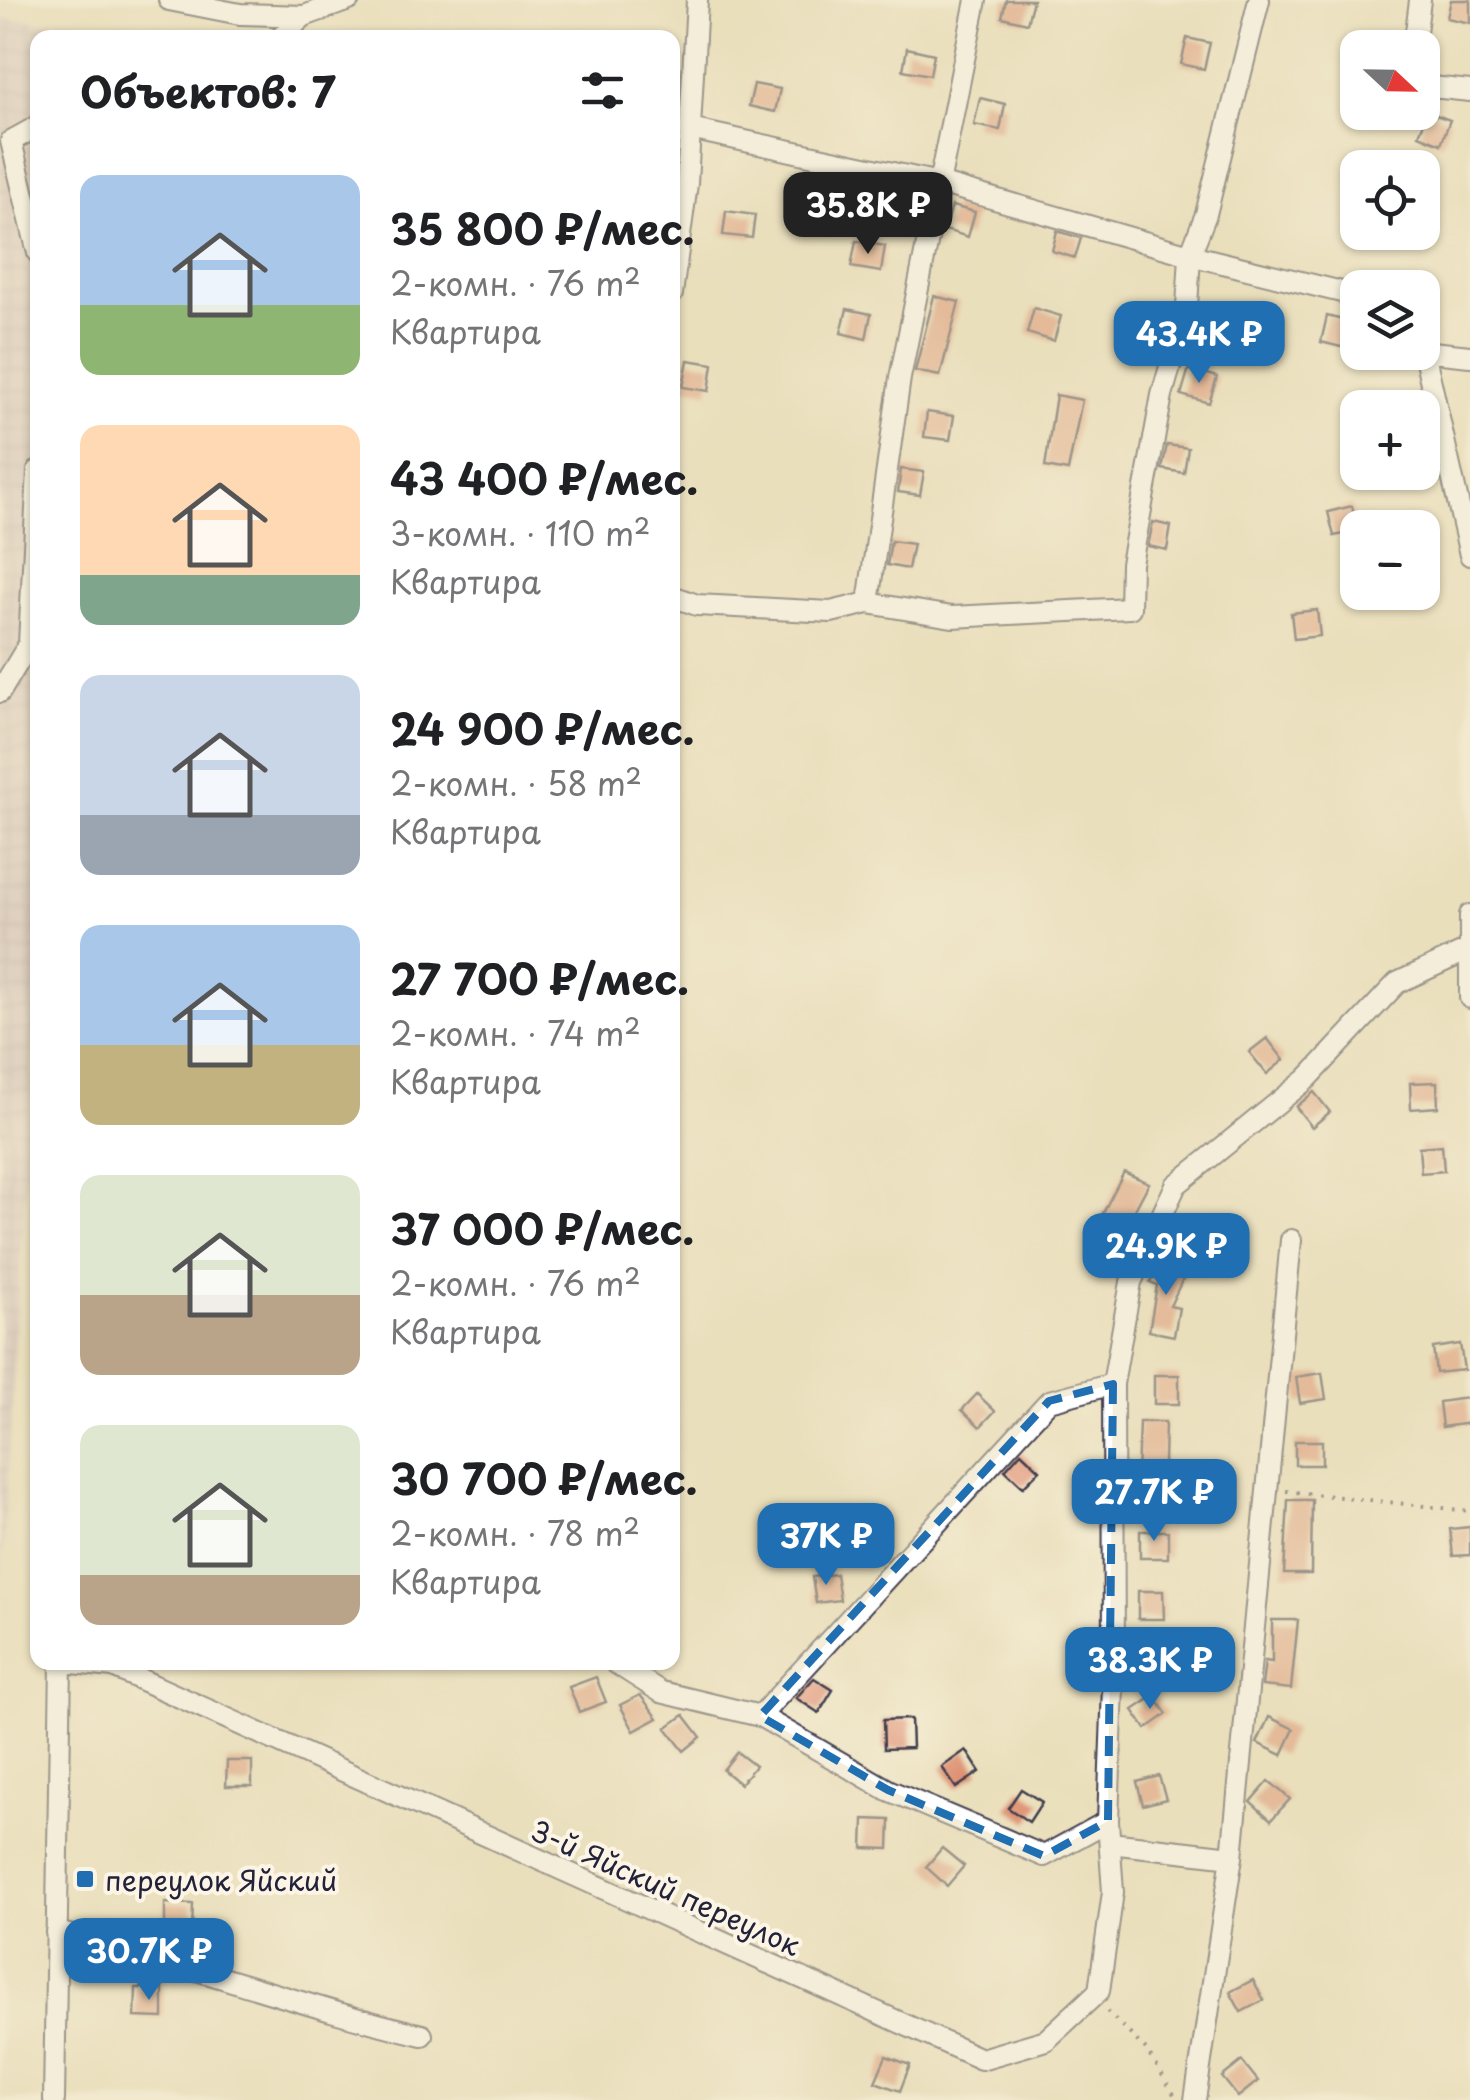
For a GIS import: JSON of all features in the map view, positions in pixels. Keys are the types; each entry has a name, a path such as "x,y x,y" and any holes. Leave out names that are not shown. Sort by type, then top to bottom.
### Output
{"street":[{"path":"169,0 240,14 304,16"},
{"path":"680,221 697,0"},
{"path":"868,603 900,378 976,0"},
{"path":"680,599 697,606 832,612 868,603 952,617 1130,608 1130,564 1162,395 1187,307 1190,255 1206,214 1259,0"},
{"path":"1416,30 1420,0"},
{"path":"289,30 304,16 338,2"},
{"path":"1440,88 1470,91"},
{"path":"690,129 939,183 1190,255 1340,292"},
{"path":"30,131 12,141 30,219"},
{"path":"1440,353 1470,356"},
{"path":"1427,370 1470,556"},
{"path":"0,692 29,644 30,625"},
{"path":"1470,915 1470,998"},
{"path":"1099,1992 1113,1892 1108,1821 1114,1659 1113,1384 1132,1282 1176,1185 1307,1079 1397,984 1468,950"},
{"path":"1195,2100 1232,1857 1291,1240"},
{"path":"760,1716 1049,1401 1113,1384"},
{"path":"54,2100 61,1670"},
{"name":"3-й Яйский переулок","path":"122,1670 981,2059 1046,2040 1099,1992"},
{"path":"627,1670 661,1692 760,1716 888,1790 1044,1856 1108,1821"},
{"path":"1110,1843 1232,1857"},
{"path":"56,1932 154,1954 354,2019 422,2035"}],"path":[{"path":"1267,1489 1470,1511"},
{"path":"1099,1992 1110,2019 1148,2053 1178,2100"}],"highlighted area":[{"path":"1113,1384 1108,1821 1044,1856 888,1790 760,1716 1049,1401"}],"shaded area":[{"path":"0,18 94,27 30,30 30,1104 0,1601"}],"building":[{"path":"1006,0 1033,0 1027,23 1002,17"},
{"path":"1451,0 1470,0 1470,23 1447,18"},
{"path":"1187,38 1210,43 1204,69 1181,64"},
{"path":"907,48 934,54 930,75 903,70"},
{"path":"754,84 780,89 775,112 749,106"},
{"path":"980,98 1005,104 1000,130 974,125"},
{"path":"1440,116 1450,120 1441,144 1419,135 1421,130 1440,130"},
{"path":"952,206 975,212 968,237 945,230"},
{"path":"726,211 755,215 752,238 723,235"},
{"path":"1057,231 1081,238 1075,258 1052,251"},
{"path":"856,241 885,246 881,272 851,267"},
{"path":"934,296 959,302 940,376 915,371"},
{"path":"1034,308 1061,316 1054,341 1027,333"},
{"path":"847,309 871,314 866,339 841,333"},
{"path":"1327,316 1340,319 1340,347 1321,342"},
{"path":"688,360 713,364 709,391 683,387"},
{"path":"1189,368 1217,377 1209,403 1181,395"},
{"path":"1056,395 1082,400 1068,471 1045,467"},
{"path":"927,412 954,416 950,440 924,437"},
{"path":"1167,445 1188,448 1184,473 1162,469"},
{"path":"901,469 924,472 920,495 898,492"},
{"path":"1352,506 1353,510 1340,510 1340,535 1334,536 1328,512"},
{"path":"1153,522 1171,526 1167,550 1148,546"},
{"path":"891,541 913,544 908,569 887,565"},
{"path":"1317,610 1320,636 1294,639 1291,613"},
{"path":"1267,1038 1284,1060 1267,1074 1249,1052"},
{"path":"1437,1082 1438,1107 1411,1109 1410,1083"},
{"path":"1314,1092 1330,1112 1312,1127 1296,1107"},
{"path":"1442,1145 1444,1171 1421,1173 1419,1147"},
{"path":"1124,1172 1149,1183 1113,1251 1089,1240"},
{"path":"1160,1260 1186,1272 1170,1306 1179,1308 1174,1336 1149,1331 1157,1285 1150,1282"},
{"path":"1460,1344 1464,1370 1436,1373 1433,1348"},
{"path":"1322,1373 1326,1399 1300,1403 1296,1377"},
{"path":"1154,1375 1179,1375 1179,1404 1154,1404"},
{"path":"977,1394 995,1411 980,1427 962,1410"},
{"path":"1467,1398 1470,1423 1442,1427 1439,1402"},
{"path":"1139,1422 1165,1422 1163,1503 1136,1503"},
{"path":"1295,1441 1322,1441 1322,1465 1295,1465"},
{"path":"1021,1452 1040,1470 1023,1487 1005,1470"},
{"path":"1288,1500 1312,1500 1311,1574 1284,1574"},
{"path":"864,1517 883,1536 865,1555 846,1537"},
{"path":"1470,1527 1470,1555 1453,1556 1450,1529"},
{"path":"1140,1531 1168,1531 1168,1558 1140,1558"},
{"path":"836,1574 840,1600 816,1603 812,1577"},
{"path":"1138,1591 1163,1591 1164,1619 1138,1619"},
{"path":"1272,1620 1298,1620 1291,1689 1262,1686 1265,1661 1272,1662"},
{"path":"1144,1653 1169,1654 1168,1678 1144,1678"},
{"path":"596,1677 606,1702 579,1712 569,1687"},
{"path":"814,1678 833,1690 819,1713 796,1698"},
{"path":"640,1695 658,1718 634,1731 620,1705"},
{"path":"1154,1696 1167,1714 1146,1729 1133,1710"},
{"path":"684,1715 701,1737 684,1751 666,1728"},
{"path":"1269,1717 1294,1729 1282,1755 1257,1743"},
{"path":"911,1719 912,1748 884,1749 883,1720"},
{"path":"966,1750 980,1772 956,1788 942,1767"},
{"path":"737,1752 755,1766 740,1784 723,1770"},
{"path":"227,1761 252,1761 252,1786 226,1786"},
{"path":"1159,1776 1166,1799 1143,1805 1137,1782"},
{"path":"1269,1781 1290,1799 1271,1820 1251,1802"},
{"path":"1021,1789 1042,1802 1029,1822 1008,1808"},
{"path":"864,1819 890,1820 889,1849 863,1848"},
{"path":"942,1848 964,1866 947,1886 926,1867"},
{"path":"165,1903 193,1904 192,1931 165,1931"},
{"path":"1253,1980 1264,2000 1241,2012 1230,1992"},
{"path":"136,1988 163,1988 163,2018 135,2017"},
{"path":"886,2056 910,2065 900,2091 875,2082"},
{"path":"1242,2061 1258,2081 1238,2097 1222,2077"}],"place":[{"name":"переулок Яйский","path":"85,1879"}]}
